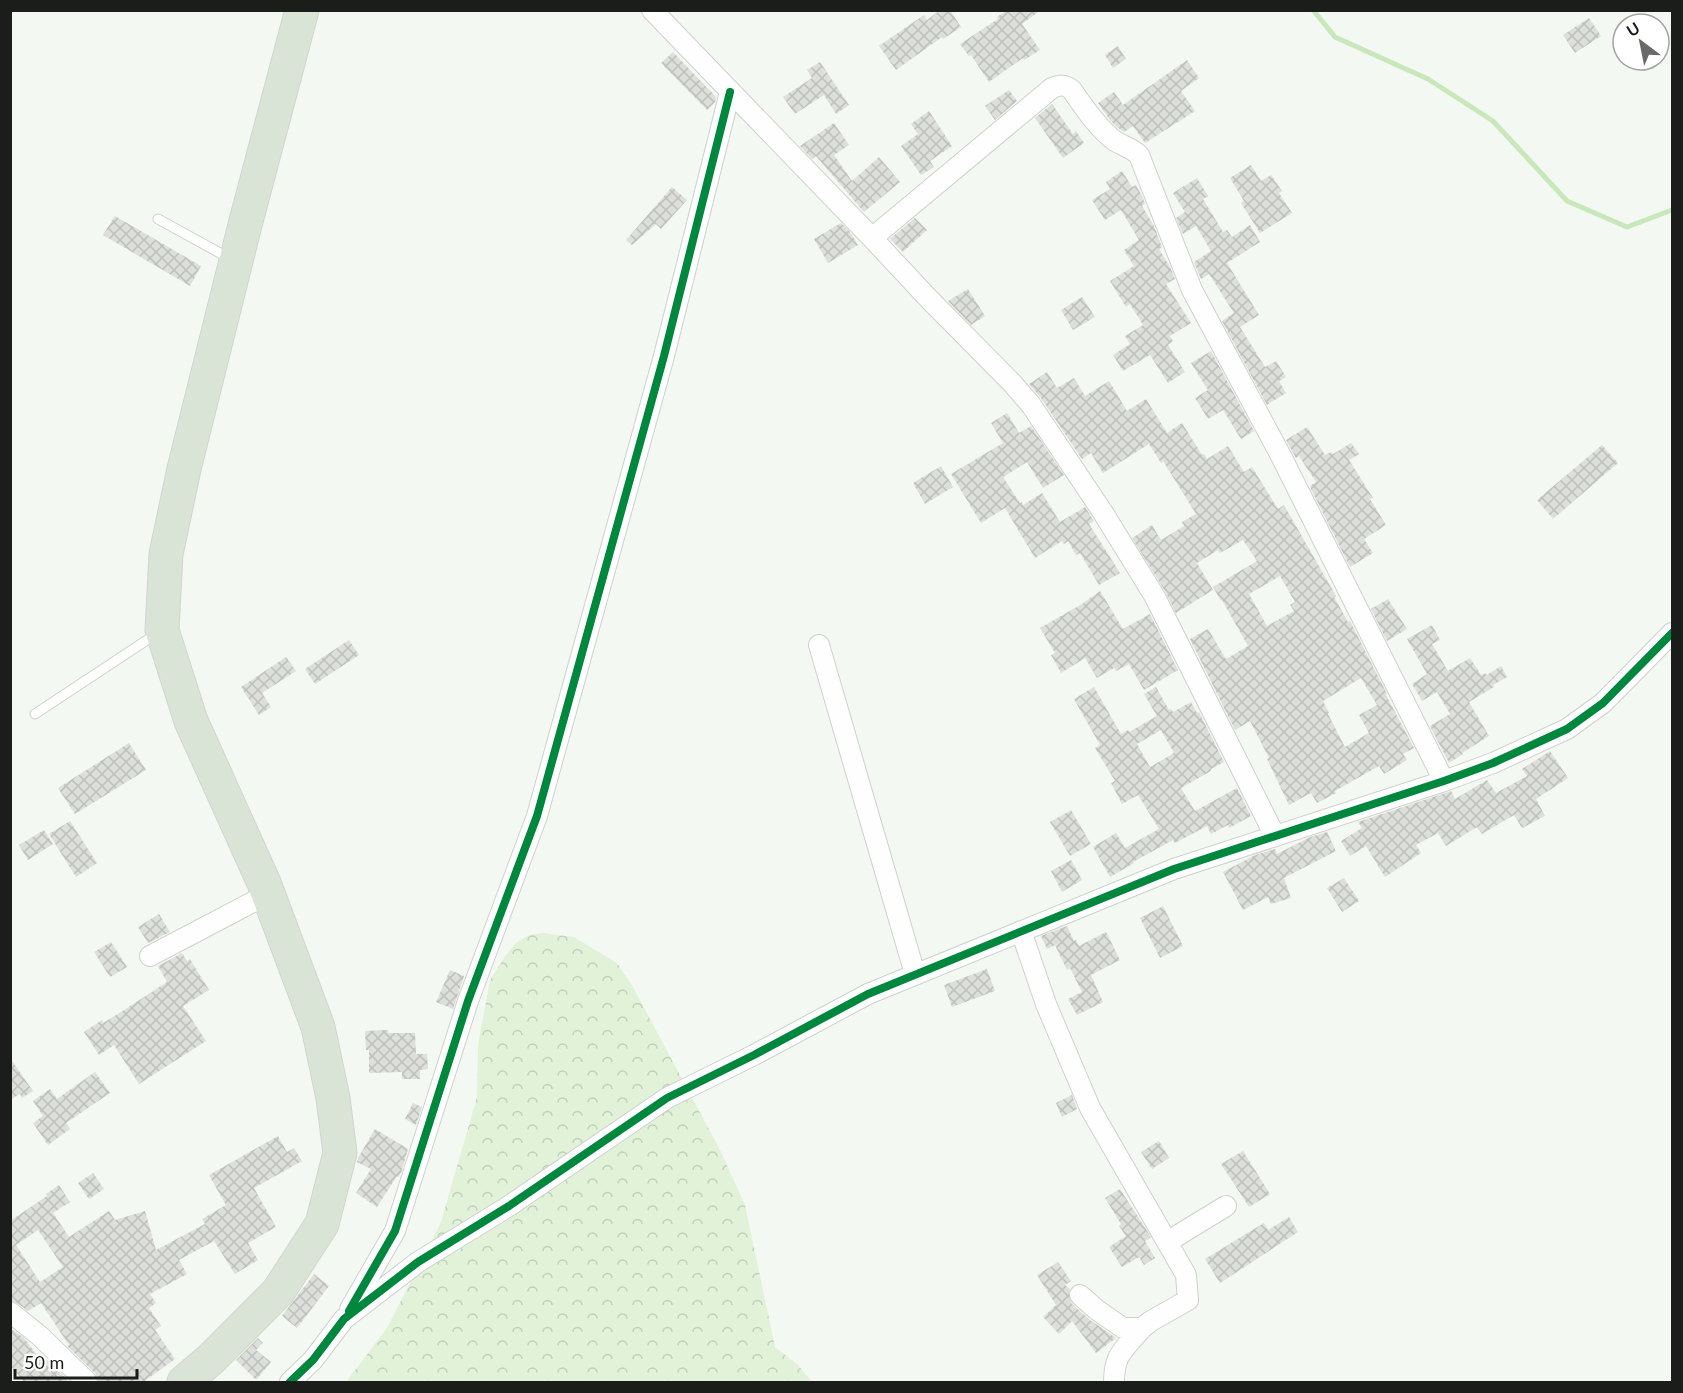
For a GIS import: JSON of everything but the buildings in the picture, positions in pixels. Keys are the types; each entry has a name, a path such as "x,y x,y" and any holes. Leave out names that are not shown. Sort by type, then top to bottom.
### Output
{"highway":[{"path":"184,1383 278,1292 322,1224 340,1153 333,1098 318,1027 268,894 191,721 162,630 166,554 184,469 302,10"}],"street":[{"path":"652,10 1031,405 1130,554 1155,597 1275,836"},
{"path":"872,238 1052,88 1065,85 1072,90 1104,131 1139,155 1192,290 1281,456 1444,781"},
{"path":"290,1383 313,1360 344,1319 395,1231 468,1001 537,816 664,356 730,92"},
{"path":"344,1319 418,1262 509,1206 667,1098 868,994 1174,868 1493,763 1567,729 1603,703 1672,633"},
{"path":"819,645 915,974"},
{"path":"150,956 268,894"},
{"path":"1021,931 1046,1004 1090,1108 1186,1275 1188,1300 1142,1328 1118,1355 1114,1369 1114,1383"},
{"path":"1167,1242 1227,1206"},
{"path":"1080,1296 1123,1328 1142,1328"},
{"path":"10,1312 40,1336 87,1383"}],"lane":[{"path":"158,219 236,262"},
{"path":"35,714 162,630"}],"green space":[{"path":"543,933 574,937 617,963 633,987 721,1152 745,1205 775,1347 798,1365 812,1382 346,1382 387,1328 441,1222 477,1097 478,1045 490,980 516,943 529,935"}],"waterway":[{"path":"1313,10 1335,37 1428,79 1493,121 1567,201 1627,227 1672,210"}],"cycle path":[{"path":"349,1311 395,1231 468,1001 537,816 664,356 730,92"},
{"path":"290,1382 313,1360 344,1319 418,1262 509,1206 667,1098 868,994 1174,869 1444,781 1493,763 1567,729 1603,703 1672,633"}]}
